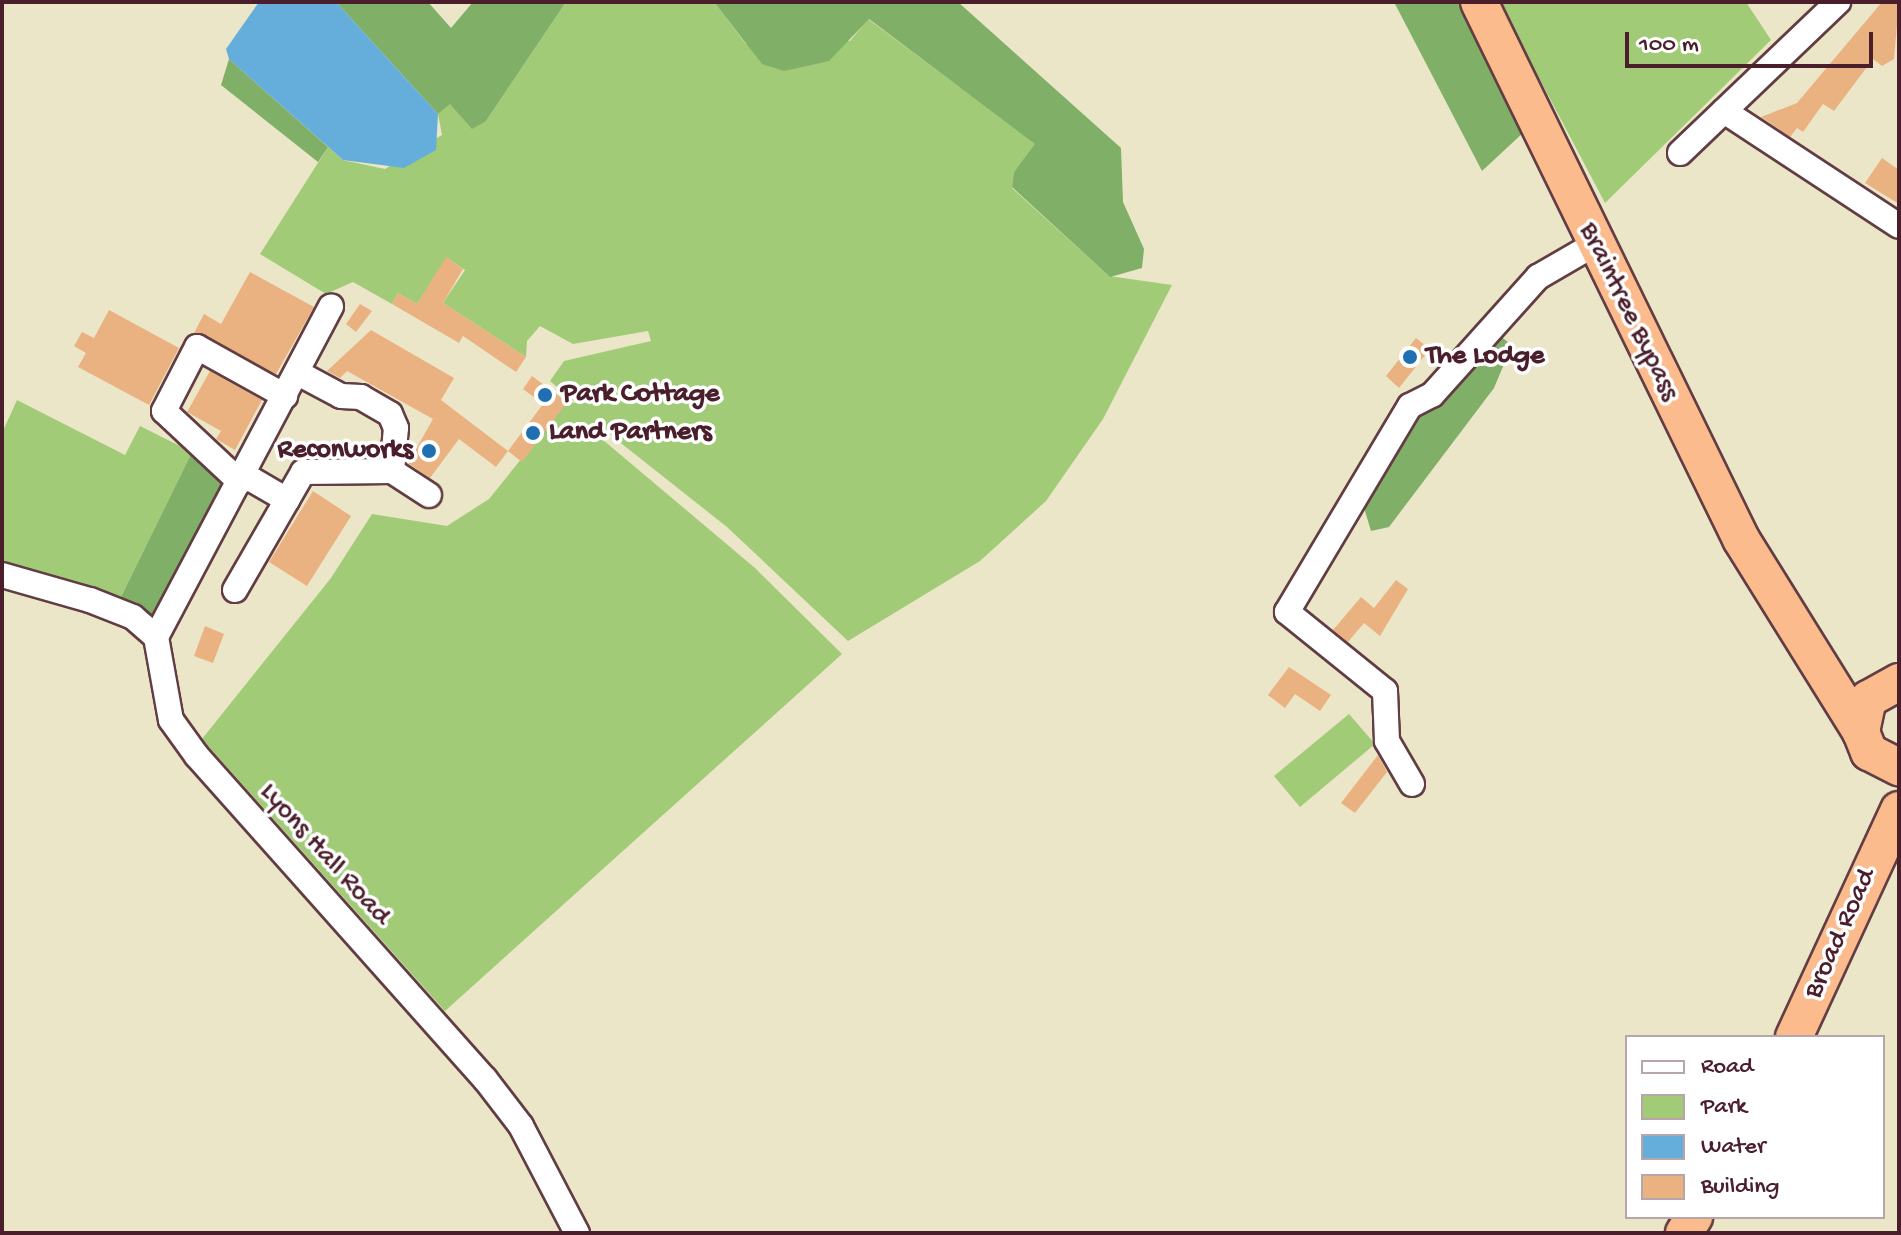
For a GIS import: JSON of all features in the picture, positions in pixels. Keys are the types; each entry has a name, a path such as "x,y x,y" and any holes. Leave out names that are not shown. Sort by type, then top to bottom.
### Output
{"highway":[{"name":"Braintree Bypass","path":"1479,2 1741,539 1880,753"},
{"name":"Braintree Bypass","path":"1791,615 1848,672 1890,684"},
{"name":"Broad Road","path":"1795,1035 1892,820 1880,753 1862,710 1890,684"}],"street":[{"path":"1680,153 1838,2"},
{"path":"1724,111 1899,226"},
{"path":"1412,784 1387,741 1385,691 1287,612 1410,406 1432,395 1538,277 1595,244"},
{"path":"2,575 90,600 133,617 156,637 331,306"},
{"path":"285,396 197,347 164,411 242,478 287,500"},
{"path":"298,373 390,414 396,428 392,471"},
{"path":"235,590 303,472 392,471 429,495"},
{"name":"Lyons Hall Road","path":"156,637 180,732 485,1079 521,1126 577,1233"}],"green space":[{"path":"336,2 428,2 451,28 473,2 566,2 486,121 472,129 450,104 438,114"},
{"path":"566,2 714,2 746,44 850,41 868,19 1036,144 1014,172 1012,188 1109,276 1172,285 1103,419 1046,501 980,561 848,641 727,527 598,425 590,429 755,568 842,654 445,1011 202,739 331,578 372,514 447,526 489,499 567,402 576,403 550,381 564,361 651,341 648,331 573,344 540,326 527,341 526,357 443,303 465,270 447,258 417,304 398,293 392,304 353,282 326,294 260,254 328,147 343,160 385,169 442,135 438,114 450,103 486,121"},
{"path":"714,2 958,2 1121,148 1123,202 1144,249 1142,268 1110,277 1012,187 1014,172 1035,144 869,19 829,61 784,71 762,64"},
{"path":"1394,2 1458,2 1524,132 1482,171"},
{"path":"1499,2 1746,2 1771,40 1605,203"},
{"path":"229,59 328,147 318,162 221,85"},
{"path":"1497,334 1512,345 1494,388 1389,527 1371,531 1362,501 1421,409"},
{"path":"17,400 125,455 140,426 192,452 119,601 2,566 2,433"},
{"path":"192,452 222,482 219,504 156,617 119,601"},
{"path":"1349,714 1375,744 1300,807 1274,776"}],"water":[{"path":"259,2 336,2 438,114 436,150 404,168 343,160 229,59 226,49"}],"building":[{"path":"1882,2 1899,2 1894,59 1882,66 1873,59 1834,111 1823,104 1803,132 1797,128 1790,137 1761,117 1797,103"},
{"path":"1882,158 1899,170 1899,204 1865,183"},
{"path":"446,257 463,269 443,303 526,357 516,372 463,336 459,343 392,304 398,293 417,304"},
{"path":"250,272 314,307 276,374 194,333 204,314 221,324"},
{"path":"360,304 372,311 356,332 346,324"},
{"path":"109,310 179,348 149,405 78,367 86,353 74,346 82,332 94,338"},
{"path":"371,330 454,378 441,400 508,451 496,467 459,439 430,478 408,463 433,419 347,371 340,378 327,371"},
{"name":"The Lodge","path":"1416,338 1430,349 1399,388 1386,376"},
{"path":"210,371 262,400 235,450 216,439 221,431 187,412"},
{"path":"532,376 567,402 522,462 508,451 543,404 523,389"},
{"path":"313,491 351,516 307,586 269,562"},
{"path":"1396,580 1408,589 1380,636 1364,623 1348,642 1333,630 1361,597 1374,608"},
{"path":"205,626 224,634 213,663 194,656"},
{"path":"1289,667 1331,695 1320,711 1295,694 1285,708 1268,695"},
{"path":"1378,755 1387,772 1355,813 1341,803"}],"place":[{"name":"The Lodge","path":"1410,357"},
{"name":"Park Cottage","path":"545,395"},
{"name":"Land Partners","path":"533,433"},
{"name":"Reconworks","path":"429,451"}]}
